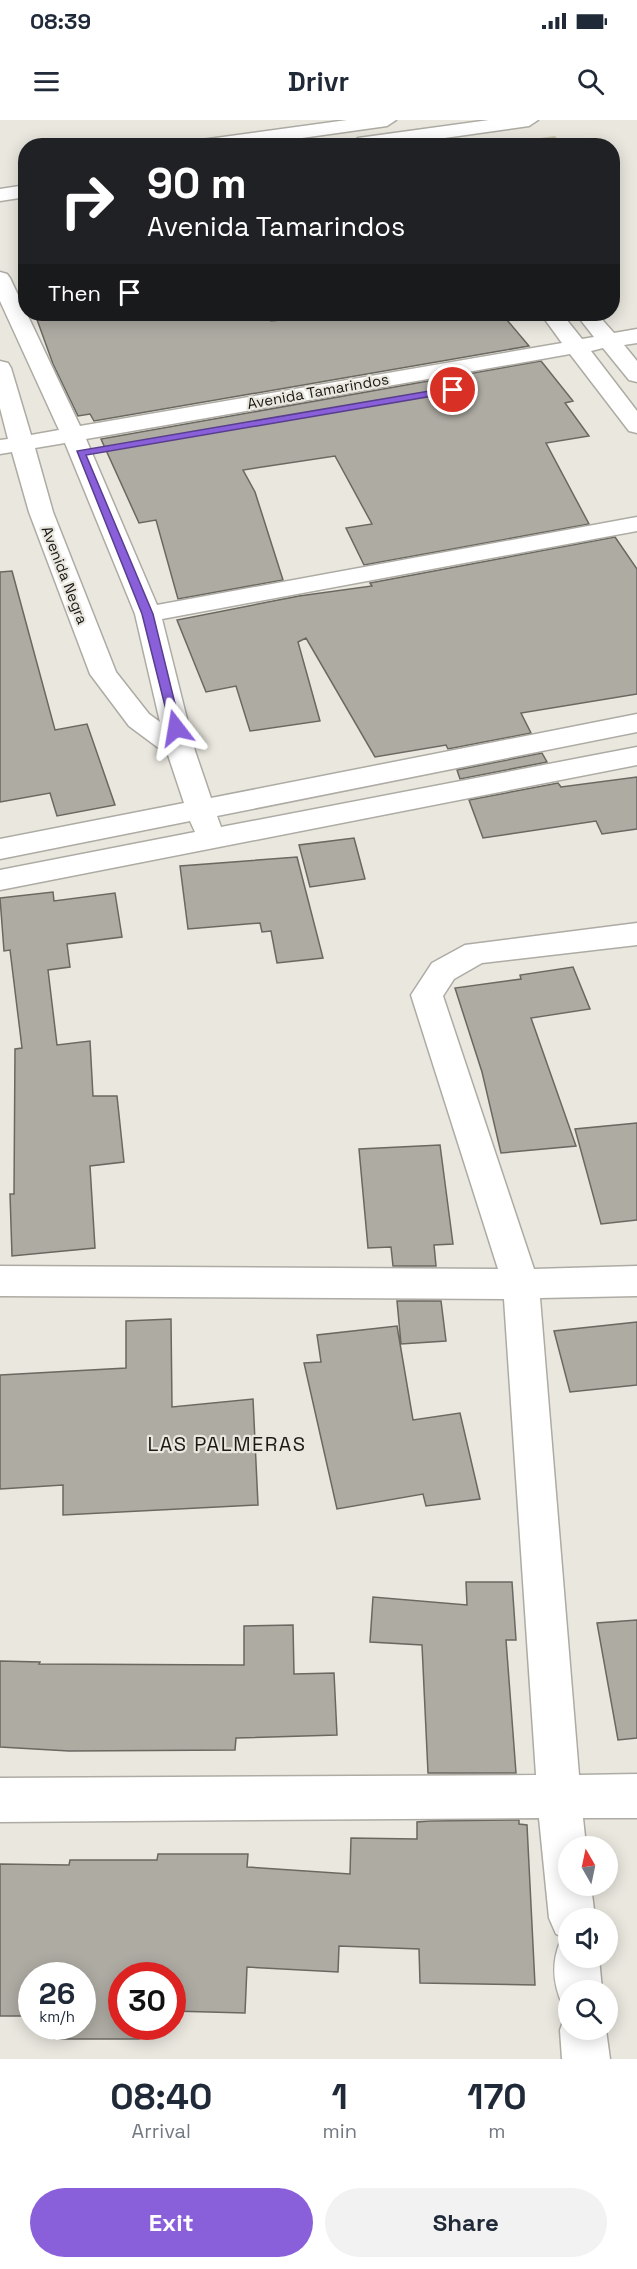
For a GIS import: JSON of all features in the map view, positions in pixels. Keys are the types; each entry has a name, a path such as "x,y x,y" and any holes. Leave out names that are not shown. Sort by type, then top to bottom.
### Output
{"street":[{"path":"258,138 387,120 403,138"},
{"path":"418,138 529,120"},
{"path":"0,195 18,192"},
{"path":"0,278 14,310"},
{"path":"19,321 76,443 148,614 181,750 210,838"},
{"path":"557,321 637,426"},
{"path":"592,321 633,364"},
{"name":"Avenida Tamarindos","path":"76,443 637,336"},
{"name":"Avenida Tamarindos","path":"0,469 15,452 592,366 633,364"},
{"name":"Avenida Negra","path":"0,368 15,452 103,674 139,720 181,750"},
{"path":"148,614 637,524"},
{"path":"0,849 637,723"},
{"path":"0,880 637,756"},
{"path":"571,1908 559,1797 521,1284 427,995 442,971 476,953 637,934"},
{"path":"0,1281 521,1284 637,1281"},
{"path":"0,1800 637,1796"},
{"path":"584,2040 586,2059"}],"building":[{"path":"38,321 508,321 529,346 94,421 90,414 78,416 53,364"},
{"path":"541,361 573,401 565,403 589,436 546,443 589,524 364,565 346,528 372,524 335,456 243,470 255,492 283,580 178,599 156,520 139,523 101,439"},
{"path":"615,537 637,569 637,694 521,713 531,733 448,749 446,745 375,757 306,638 298,642 320,721 250,731 236,686 206,692 177,620 299,596 372,586 370,583"},
{"path":"12,571 55,730 87,724 115,805 57,816 50,793 0,802 0,572"},
{"path":"542,753 547,762 460,779 457,770"},
{"path":"637,777 637,829 602,834 596,821 483,838 469,800 558,783 561,787"},
{"path":"354,838 365,879 310,887 299,845"},
{"path":"297,857 323,958 277,963 271,931 262,932 260,923 188,929 180,866"},
{"path":"53,892 54,901 115,893 122,937 67,944 70,967 48,970 57,1045 90,1041 93,1096 117,1096 124,1162 90,1166 95,1248 12,1256 10,1194 14,1194 15,1049 22,1048 10,950 4,951 0,898"},
{"path":"573,967 590,1009 531,1018 576,1146 501,1153 482,1072 455,988 521,979 520,975"},
{"path":"637,1123 637,1220 601,1224 575,1129"},
{"path":"440,1145 453,1244 434,1245 436,1266 393,1266 391,1247 368,1248 359,1149"},
{"path":"397,1301 441,1301 446,1341 401,1344"},
{"path":"171,1319 172,1407 253,1399 258,1505 63,1515 63,1485 0,1489 0,1375 126,1368 126,1321"},
{"path":"637,1322 637,1385 570,1392 554,1331"},
{"path":"397,1326 413,1420 460,1413 480,1499 426,1506 423,1494 337,1509 304,1363 321,1362 317,1335"},
{"path":"466,1582 512,1582 516,1640 506,1640 516,1773 428,1773 422,1645 370,1642 373,1597 467,1605"},
{"path":"637,1620 637,1738 618,1740 597,1623"},
{"path":"293,1625 294,1674 334,1673 337,1735 236,1738 235,1750 69,1751 0,1747 0,1661 40,1662 39,1664 244,1665 244,1626"},
{"path":"519,1820 519,1824 527,1825 535,1985 420,1983 419,1949 339,1946 338,1972 247,1967 245,2013 186,2011 186,1962 108,1962 108,2039 96,2039 96,1962 18,1962 18,2016 0,2016 0,1864 69,1865 70,1860 157,1860 158,1854 248,1854 247,1867 350,1874 351,1838 417,1839 417,1822"}],"district":[{"name":"LAS PALMERAS","path":"227,1444"}],"route":[{"path":"176,728 148,614 81,453 453,390"}]}
